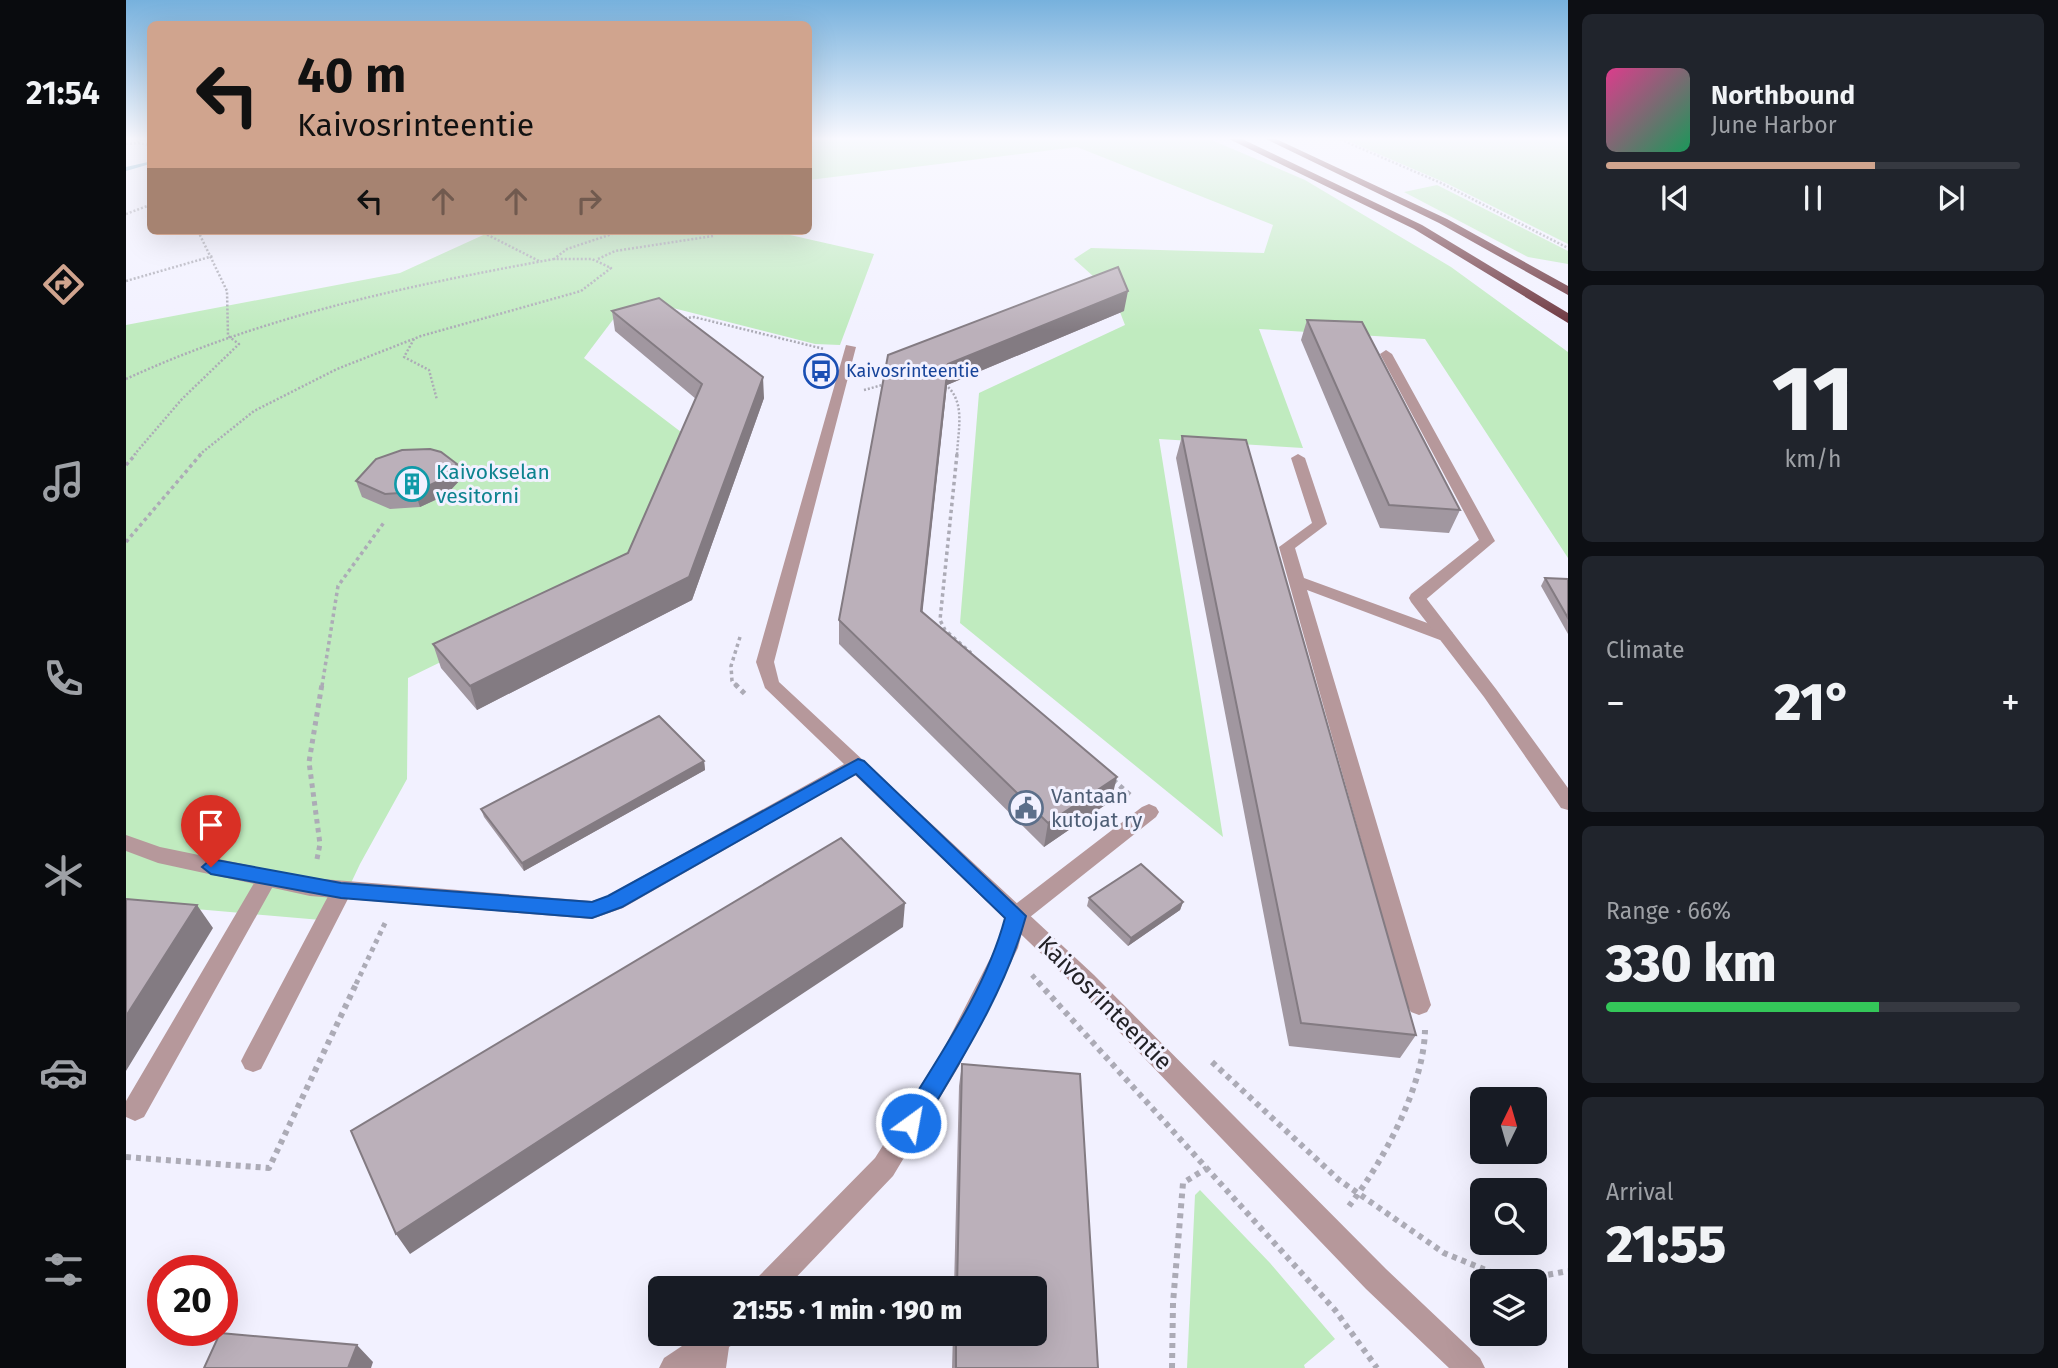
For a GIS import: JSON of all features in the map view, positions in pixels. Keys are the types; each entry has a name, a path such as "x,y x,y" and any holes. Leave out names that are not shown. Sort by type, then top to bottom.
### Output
{"highway":[{"path":"1366,202 1418,227 1568,319"},
{"path":"1402,202 1443,221 1568,291"}],"street":[{"name":"Kaivosrinteentie","path":"850,347 765,662 771,684 1086,982 1327,1229 1470,1368"},
{"path":"1386,354 1487,541 1417,598 1568,803"},
{"path":"1298,458 1320,524 1287,547 1419,1005"},
{"path":"1297,581 1446,636"},
{"path":"126,843 158,855 310,887 592,910 615,902 858,765"},
{"path":"779,1276 884,1167 951,1058 1007,948 1016,916 1149,812"},
{"path":"135,1109 267,879"},
{"path":"253,1061 341,891"},
{"path":"674,1368 717,1348"}],"path":[{"path":"1478,202 1568,248"},
{"path":"126,214 147,206"},
{"path":"200,235 213,256 227,291 228,336"},
{"path":"488,235 539,262"},
{"path":"554,259 566,249 609,235"},
{"path":"126,379 228,336 370,293 554,259 597,259 625,249 713,236"},
{"path":"126,281 213,256"},
{"path":"126,542 199,455 254,411 337,369 415,339 581,291 611,268 597,259"},
{"path":"692,328 681,320 683,317 827,350"},
{"path":"126,465 182,399 239,344 228,336"},
{"path":"415,339 404,357 429,370 437,400"},
{"path":"846,364 902,370"},
{"path":"939,381 955,391 960,405 956,472 940,620 944,630 975,657"},
{"path":"310,887 320,844 309,762 338,586 385,521"},
{"path":"1108,776 1149,812"},
{"path":"126,1157 269,1168 398,895"},
{"path":"1007,948 1335,1310 1377,1368"},
{"path":"1327,1229 1360,1195 1419,1073 1427,1038 1419,1005"},
{"path":"1172,1368 1173,1303 1184,1183 1207,1168"}],"green space":[{"path":"1215,202 1342,202 1451,267 1568,352 1568,558 1425,339 1259,329 1303,448 1159,439 1223,837 960,623 979,393 1125,325 1113,294 1074,259 1091,248 1264,253 1273,225"},
{"path":"1423,202 1470,202 1568,251 1568,264 1528,257"},
{"path":"1484,202 1568,202 1568,244"},
{"path":"483,235 790,235 874,254 840,345 815,344 669,307 615,317 584,358 681,432 619,575 408,678 407,779 360,864 333,921 126,903 126,325 400,273"},
{"path":"1200,1190 1270,1263 1335,1339 1304,1365 1305,1368 1187,1368 1195,1195"}],"building":[{"path":"1118,267 1128,291 948,364 921,611 1117,777 1048,823 839,620 888,355"},
{"path":"659,298 763,377 689,577 470,686 433,644 628,553 702,384 612,311"},
{"path":"1307,320 1362,322 1460,510 1389,505"},
{"path":"1182,436 1246,440 1416,1035 1301,1023"},
{"path":"430,449 441,452 457,464 441,480 415,492 385,494 356,481 376,459 402,450"},
{"path":"1545,578 1568,579 1568,618"},
{"path":"659,716 704,761 522,863 481,809"},
{"path":"841,838 905,903 396,1234 351,1131"},
{"path":"1141,864 1183,902 1131,938 1089,898"},
{"path":"126,899 197,905 126,1016"},
{"path":"962,1064 1080,1074 1098,1368 956,1368 956,1346 1047,1346 1047,1276 957,1276"},
{"path":"238,1335 357,1345 348,1368 204,1368 214,1346 238,1346"}],"place":[{"name":"Kaivosrinteentie","path":"821,371"},
{"name":"Kaivokselan vesitorni","path":"412,484"},
{"name":"Vantaan kutojat ry","path":"1026,808"}],"route":[{"path":"211,867 341,891 592,910 615,902 858,765 1016,916 1007,948 963,1036 911,1123"}]}
